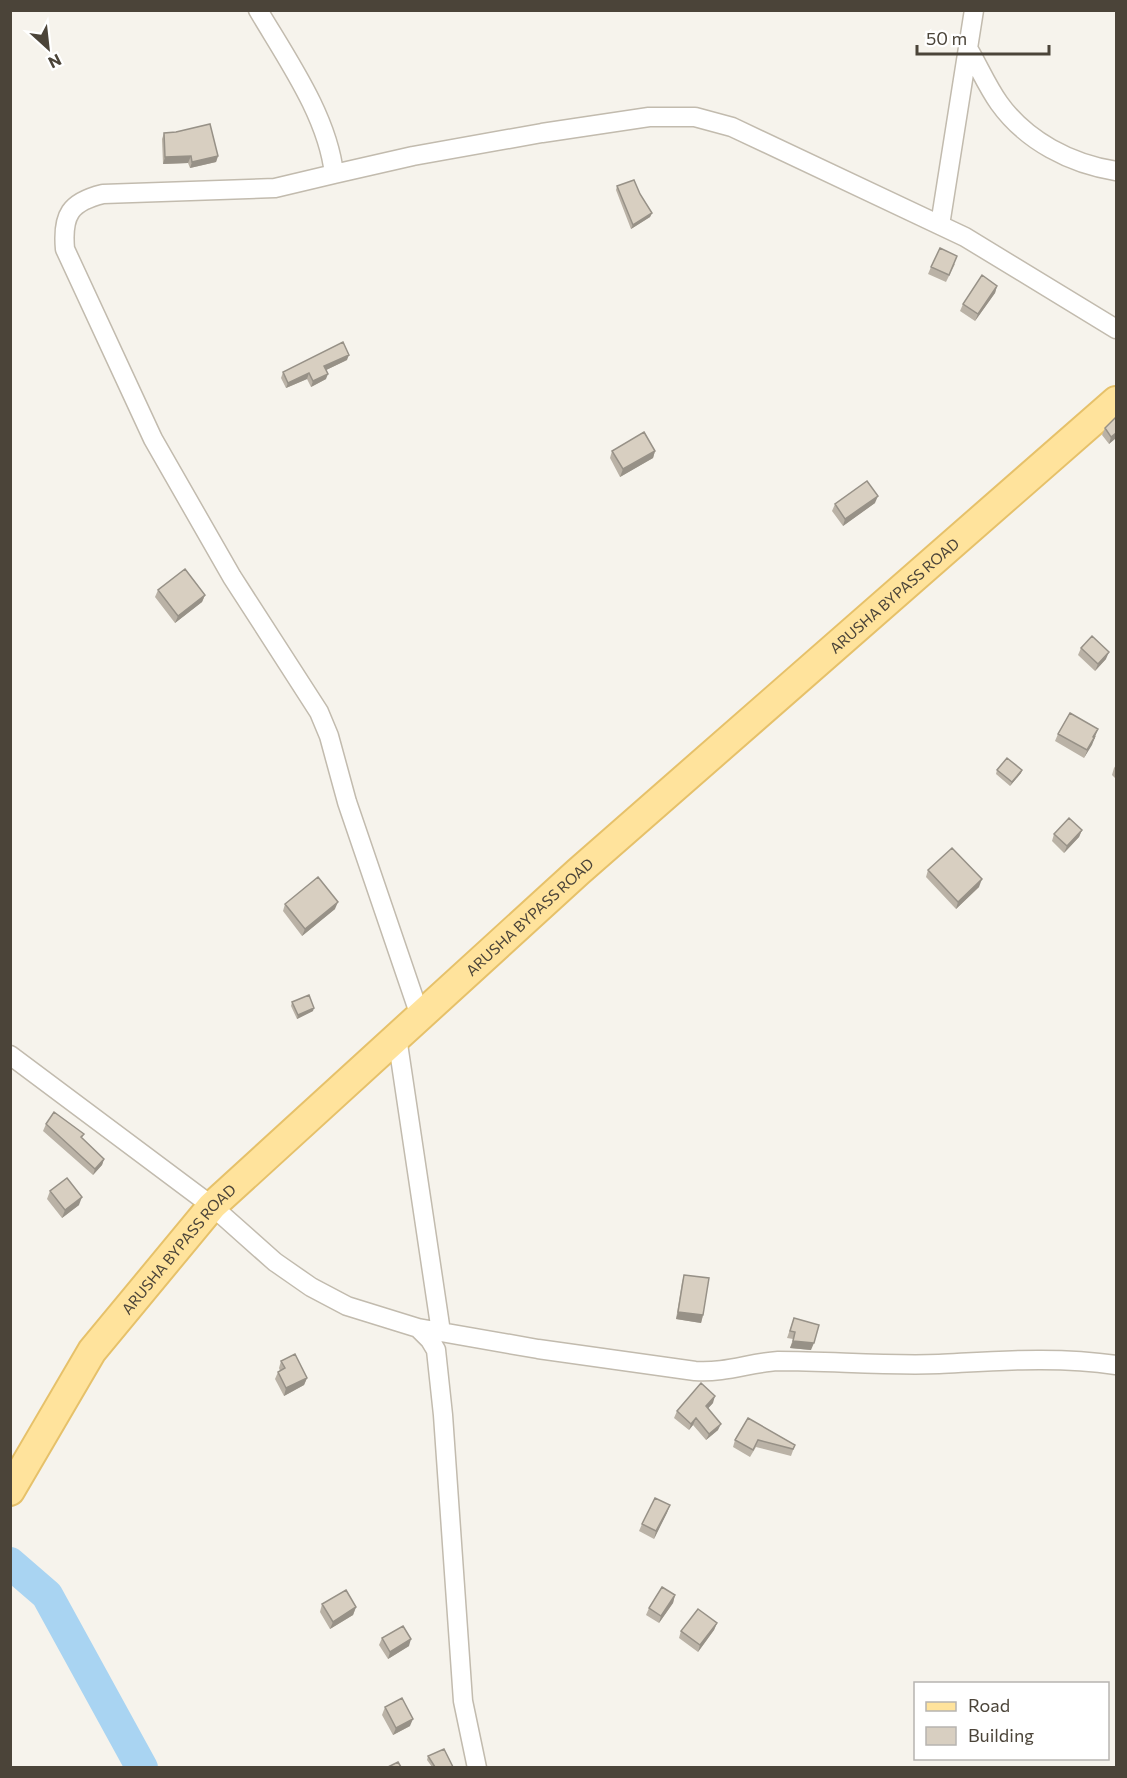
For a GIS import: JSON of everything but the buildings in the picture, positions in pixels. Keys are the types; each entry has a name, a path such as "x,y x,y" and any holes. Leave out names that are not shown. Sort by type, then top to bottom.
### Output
{"main road":[{"name":"ARUSHA BYPASS ROAD","path":"10,1491 92,1351 212,1206 587,864 1116,401"}],"street":[{"path":"258,10 306,94 329,144 334,174"},
{"path":"940,225 974,10"},
{"path":"969,50 999,103 1021,128 1052,151 1116,171"},
{"path":"420,1016 347,802 329,736 319,712 232,577 153,439 65,249 66,218 71,209 92,197 103,194 275,188 413,156 543,133 649,117 695,117 732,127 965,237 1116,329"},
{"path":"397,1037 441,1332"},
{"path":"10,1055 212,1206 275,1262 311,1287 347,1306 418,1328 579,1355 695,1371 717,1372 759,1362 778,1361 937,1364 985,1360 1085,1360 1116,1365"},
{"path":"418,1328 436,1350 440,1377 463,1701 477,1767"}],"waterway":[{"path":"10,1563 47,1595 142,1768"}]}
